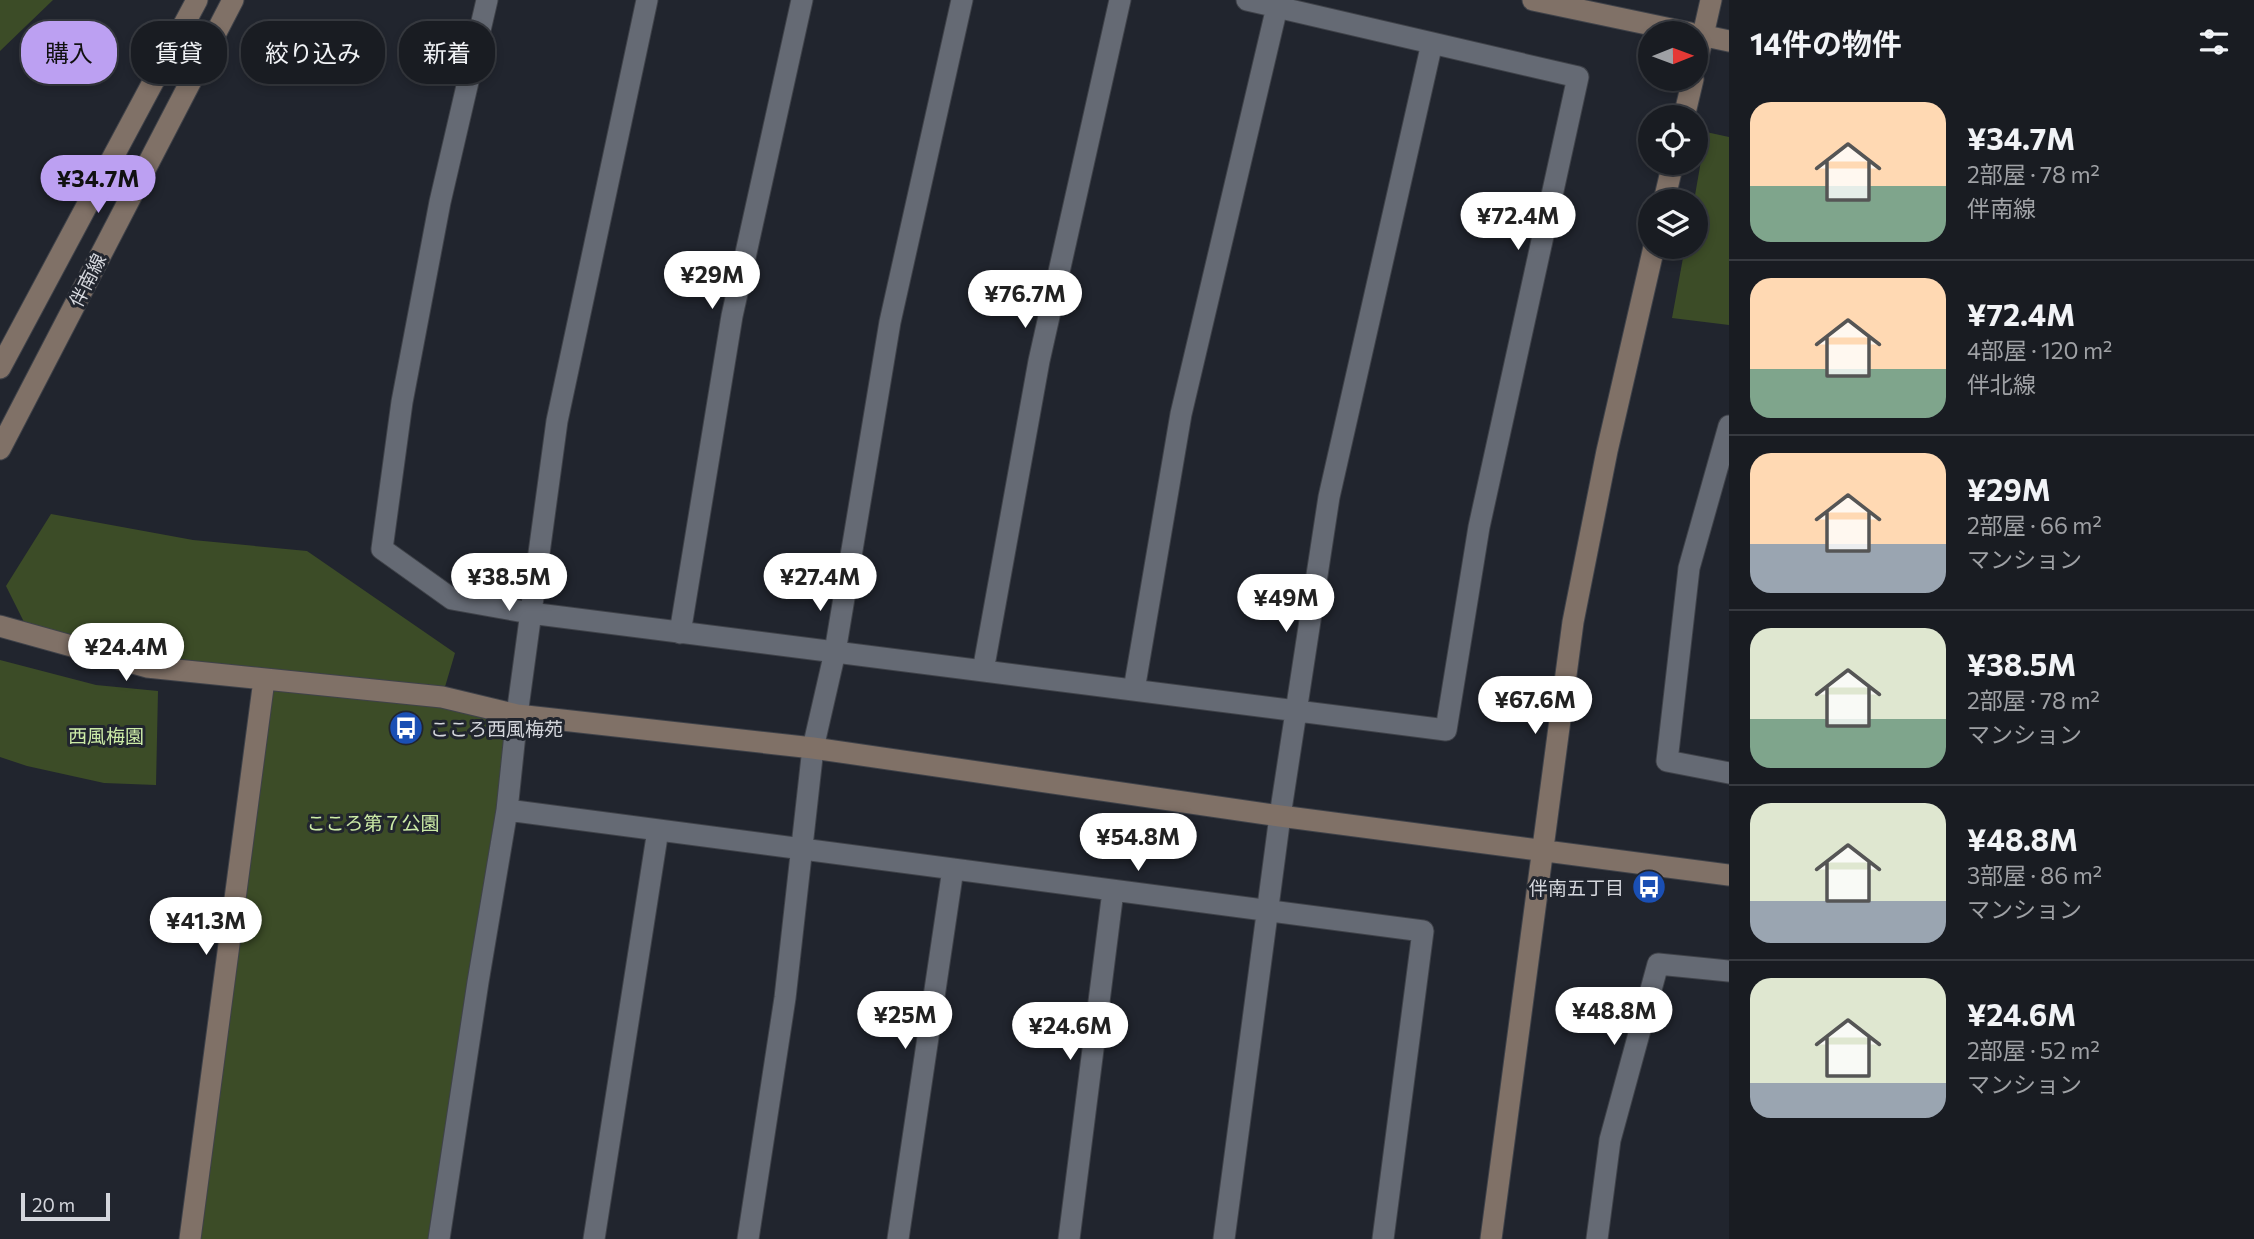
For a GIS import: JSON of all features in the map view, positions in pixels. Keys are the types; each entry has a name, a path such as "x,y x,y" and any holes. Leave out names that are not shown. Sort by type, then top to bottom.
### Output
{"street":[{"name":"伴南線","path":"0,368 197,0"},
{"name":"伴南線","path":"0,449 233,0"},
{"path":"487,0 440,202 402,402 382,550 452,599 530,613 1446,730 1479,527 1577,77 1247,0"},
{"path":"439,1239 478,982 508,810 517,715 557,421 647,0"},
{"path":"680,633 732,316 802,0"},
{"path":"748,1239 785,998 813,748 835,652 890,322 962,0"},
{"path":"983,671 1039,361 1120,0"},
{"path":"1532,0 1638,22"},
{"path":"1702,21 1711,0"},
{"path":"1134,690 1181,414 1277,7"},
{"path":"1708,37 1729,41"},
{"path":"1224,1239 1280,816 1329,497 1432,43"},
{"path":"1491,1239 1571,634 1588,536 1651,259"},
{"path":"1729,425 1689,568 1667,761 1729,773"},
{"path":"0,626 147,667 442,698 517,715 813,748 1280,816 1729,875"},
{"path":"190,1239 264,680"},
{"path":"508,810 1423,931 1383,1239"},
{"path":"594,1239 658,830"},
{"path":"898,1239 953,869"},
{"path":"1069,1239 1113,891"},
{"path":"1597,1239 1611,1140 1658,964 1729,971"}],"green space":[{"path":"0,0 53,0 31,21 21,21 21,31 0,51"},
{"path":"1708,132 1729,137 1729,325 1672,318 1683,259 1708,259 1708,189 1696,189 1699,175 1708,175"},
{"name":"こころ第７公園","path":"51,514 193,540 307,551 455,653 442,697 517,715 439,1239 190,1239 264,680 30,634 6,586"},
{"name":"西風梅園","path":"0,660 96,685 158,691 156,785 104,783 27,766 0,757"}],"place":[{"name":"こころ西風梅苑","path":"406,728"},
{"name":"伴南五丁目","path":"1649,887"}]}
